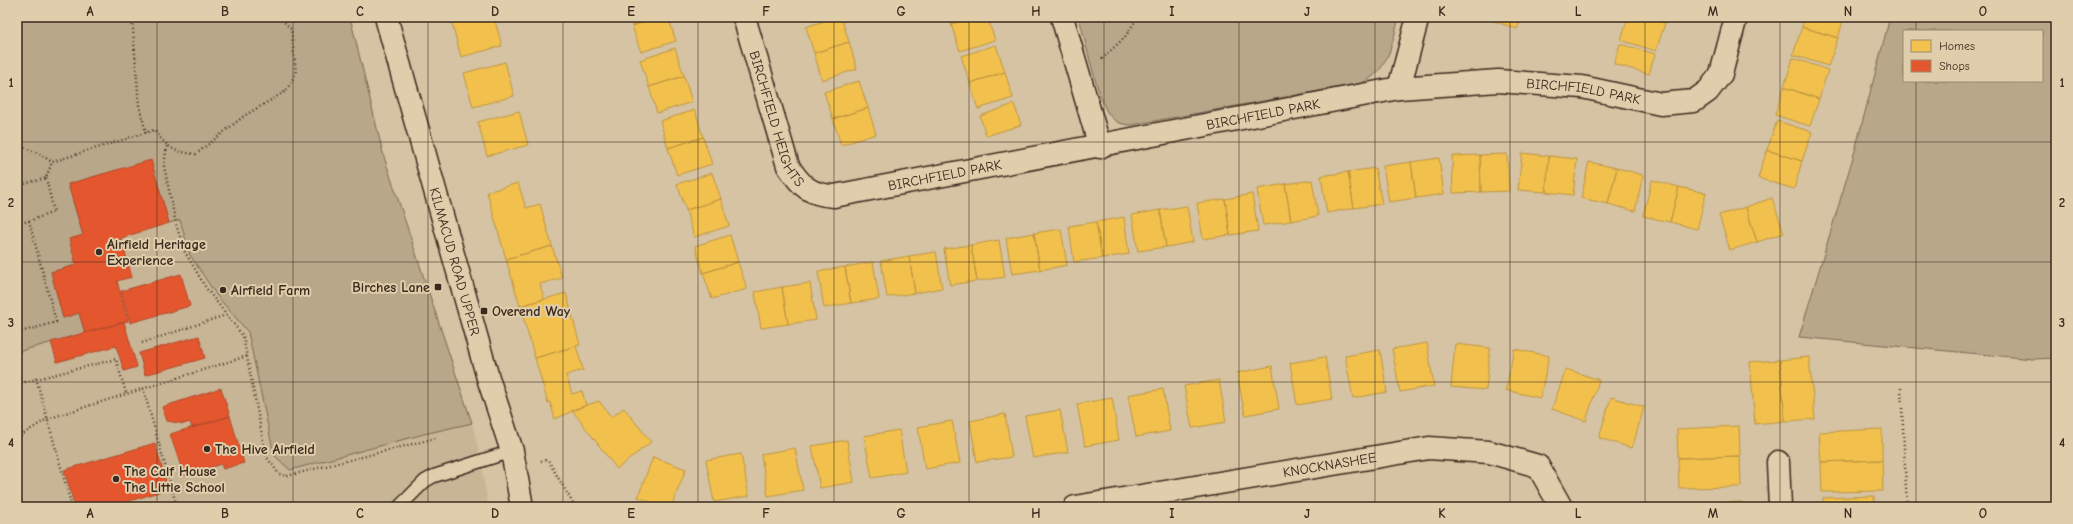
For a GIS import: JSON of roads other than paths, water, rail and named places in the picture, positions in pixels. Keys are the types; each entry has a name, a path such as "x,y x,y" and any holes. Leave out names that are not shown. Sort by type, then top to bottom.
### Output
{"street":[{"name":"KILMACUD ROAD UPPER","path":"386,17 488,378 514,458 522,507"},
{"name":"BIRCHFIELD HEIGHTS","path":"744,17 788,166 797,180 805,187 818,195 834,196"},
{"path":"1062,17 1100,147"},
{"path":"1399,88 1418,17"},
{"name":"BIRCHFIELD PARK","path":"834,196 1100,147 1399,88 1498,81 1582,87 1661,104 1694,101 1708,91 1721,74 1736,17"},
{"name":"KNOCKNASHEE","path":"1075,507 1428,448 1489,452 1538,466 1561,507"},
{"path":"1778,462 1780,507"}],"lane":[{"path":"399,507 424,481 434,476 514,458"}],"place":[{"name":"Airfield Heritage Experience","path":"99,252"},
{"name":"Birches Lane","path":"438,287"},
{"name":"Airfield Farm","path":"223,290"},
{"name":"Overend Way","path":"484,311"},
{"name":"The Hive Airfield","path":"207,449"},
{"name":"The Calf House The Little School","path":"116,479"}]}
